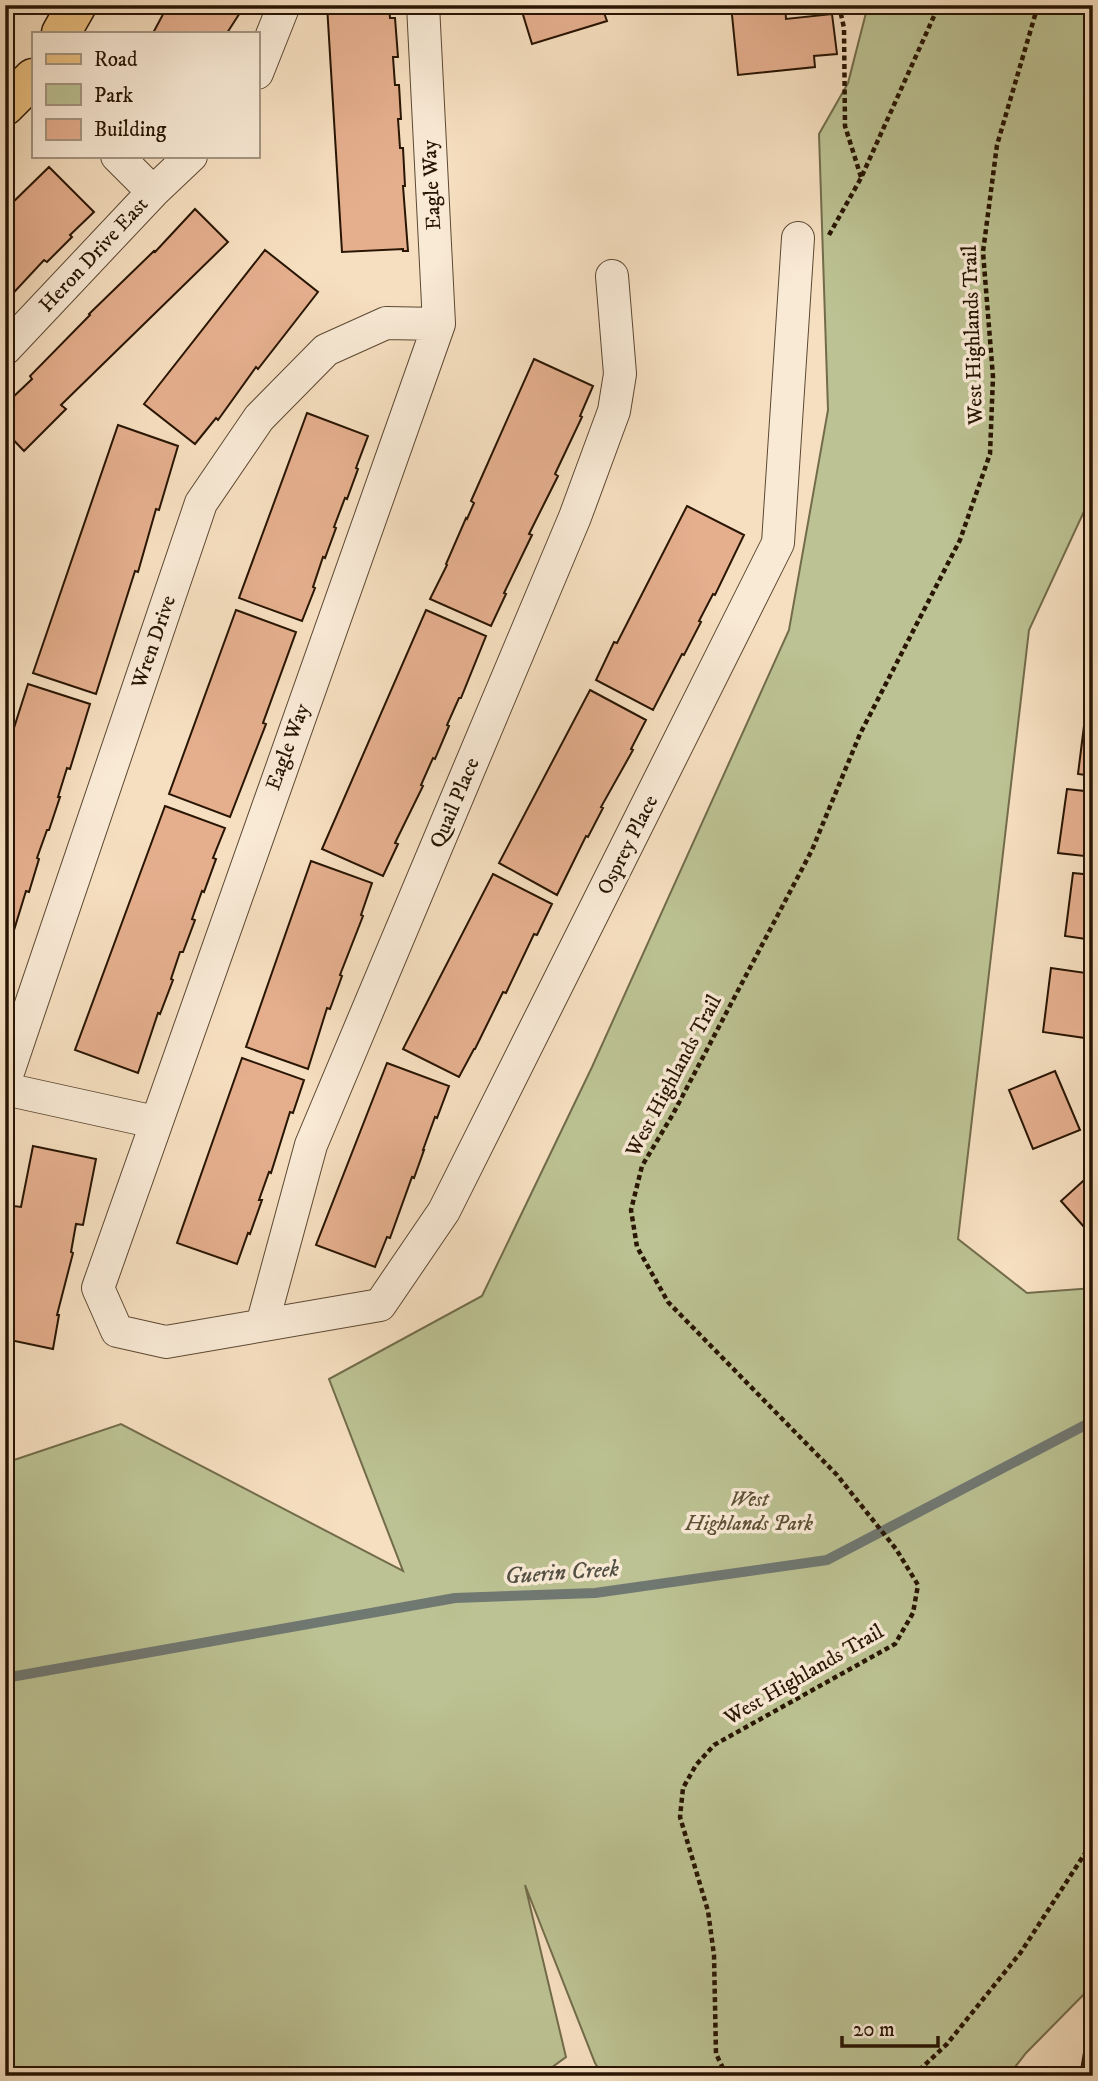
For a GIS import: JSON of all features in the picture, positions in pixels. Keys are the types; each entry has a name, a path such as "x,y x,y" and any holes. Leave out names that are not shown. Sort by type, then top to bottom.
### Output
{"main road":[{"path":"62,32 77,5"},
{"path":"5,106 32,79"}],"street":[{"path":"259,68 284,5"},
{"name":"Eagle Way","path":"262,1325 166,1342 117,1331 98,1287 439,324 423,5"},
{"path":"119,158 153,192"},
{"name":"Heron Drive East","path":"5,349 153,192 189,158"},
{"name":"Osprey Place","path":"262,1325 380,1305 444,1211 778,544 813,237"},
{"name":"Quail Place","path":"262,1325 311,1144 575,517 614,411 620,374 612,276"},
{"name":"Wren Drive","path":"5,1081 201,503 260,418 327,350 386,323 439,324"},
{"path":"5,1089 155,1122"}],"path":[{"path":"839,5 844,28 845,126 861,178"},
{"path":"813,237 861,178 939,5"},
{"name":"West Highlands Trail","path":"727,2076 716,2054 714,1955 708,1911 680,1817 683,1788 696,1765 715,1745 895,1644 913,1613 918,1585 896,1549 837,1475 668,1301 636,1247 631,1210 642,1166 673,1114 812,850 860,734 960,540 990,454 993,377 984,252 997,145 1038,5"},
{"path":"914,2076 947,2044 1021,1952 1093,1841"}],"green space":[{"name":"West Highlands Park","path":"868,5 1093,5 1093,492 1029,630 958,1239 1027,1293 1093,1288 1093,1985 1026,2053 1008,2076 603,2076 595,2063 525,1885 566,2057 540,2076 5,2076 5,1463 121,1424 403,1571 329,1379 482,1296 592,1067 789,630 828,410 819,134 848,83"}],"building":[{"path":"168,5 245,5 228,32 154,32"},
{"path":"327,5 389,5 390,18 395,18 398,57 393,57 395,85 399,85 401,119 398,119 400,148 403,148 408,251 342,252"},
{"path":"520,5 619,5 603,10 607,21 532,44"},
{"path":"731,5 785,5 786,19 832,14 837,54 814,56 815,67 738,75"},
{"path":"49,167 94,212 5,302 5,210"},
{"path":"195,209 228,242 61,405 66,409 24,451 5,431 5,408 13,400 11,399 89,314 155,252"},
{"path":"265,250 318,292 258,369 256,367 218,420 216,418 195,444 144,404"},
{"path":"534,359 593,386 580,416 582,417 555,474 558,476 529,534 532,535 491,626 430,599 474,503 471,501"},
{"path":"307,413 368,436 302,621 239,598"},
{"path":"118,425 178,446 96,694 33,673"},
{"path":"687,506 744,535 684,655 682,654 653,710 596,680"},
{"path":"236,610 296,632 263,723 266,724 230,817 169,794"},
{"path":"426,610 486,636 383,876 322,849"},
{"path":"28,684 90,704 7,953 5,756"},
{"path":"590,690 646,720 557,895 499,863"},
{"path":"1086,710 1093,711 1093,776 1078,774"},
{"path":"1067,789 1093,792 1093,857 1058,853"},
{"path":"165,806 225,828 213,858 216,859 192,919 195,920 183,952 180,952 171,979 173,980 160,1014 158,1013 138,1073 75,1050"},
{"path":"311,861 372,883 361,915 363,916 330,1009 327,1008 308,1069 246,1047"},
{"path":"1073,873 1093,875 1093,940 1065,936"},
{"path":"493,874 552,904 459,1077 403,1049"},
{"path":"1051,968 1093,974 1092,1039 1043,1032"},
{"path":"242,1058 304,1080 293,1113 290,1112 271,1173 269,1172 259,1200 262,1200 237,1264 177,1243"},
{"path":"387,1063 449,1086 390,1238 387,1237 375,1267 316,1245"},
{"path":"1055,1071 1080,1130 1033,1149 1009,1090"},
{"path":"33,1146 96,1159 83,1225 76,1224 73,1253 57,1315 53,1349 5,1339 5,1249 14,1206 21,1207"},
{"path":"1093,1172 1093,1237 1061,1201"},
{"path":"1088,2029 1093,2030 1093,2076 1080,2076"}],"waterway":[{"name":"Guerin Creek","path":"5,1678 455,1598 595,1593 827,1560 1093,1421"}]}
